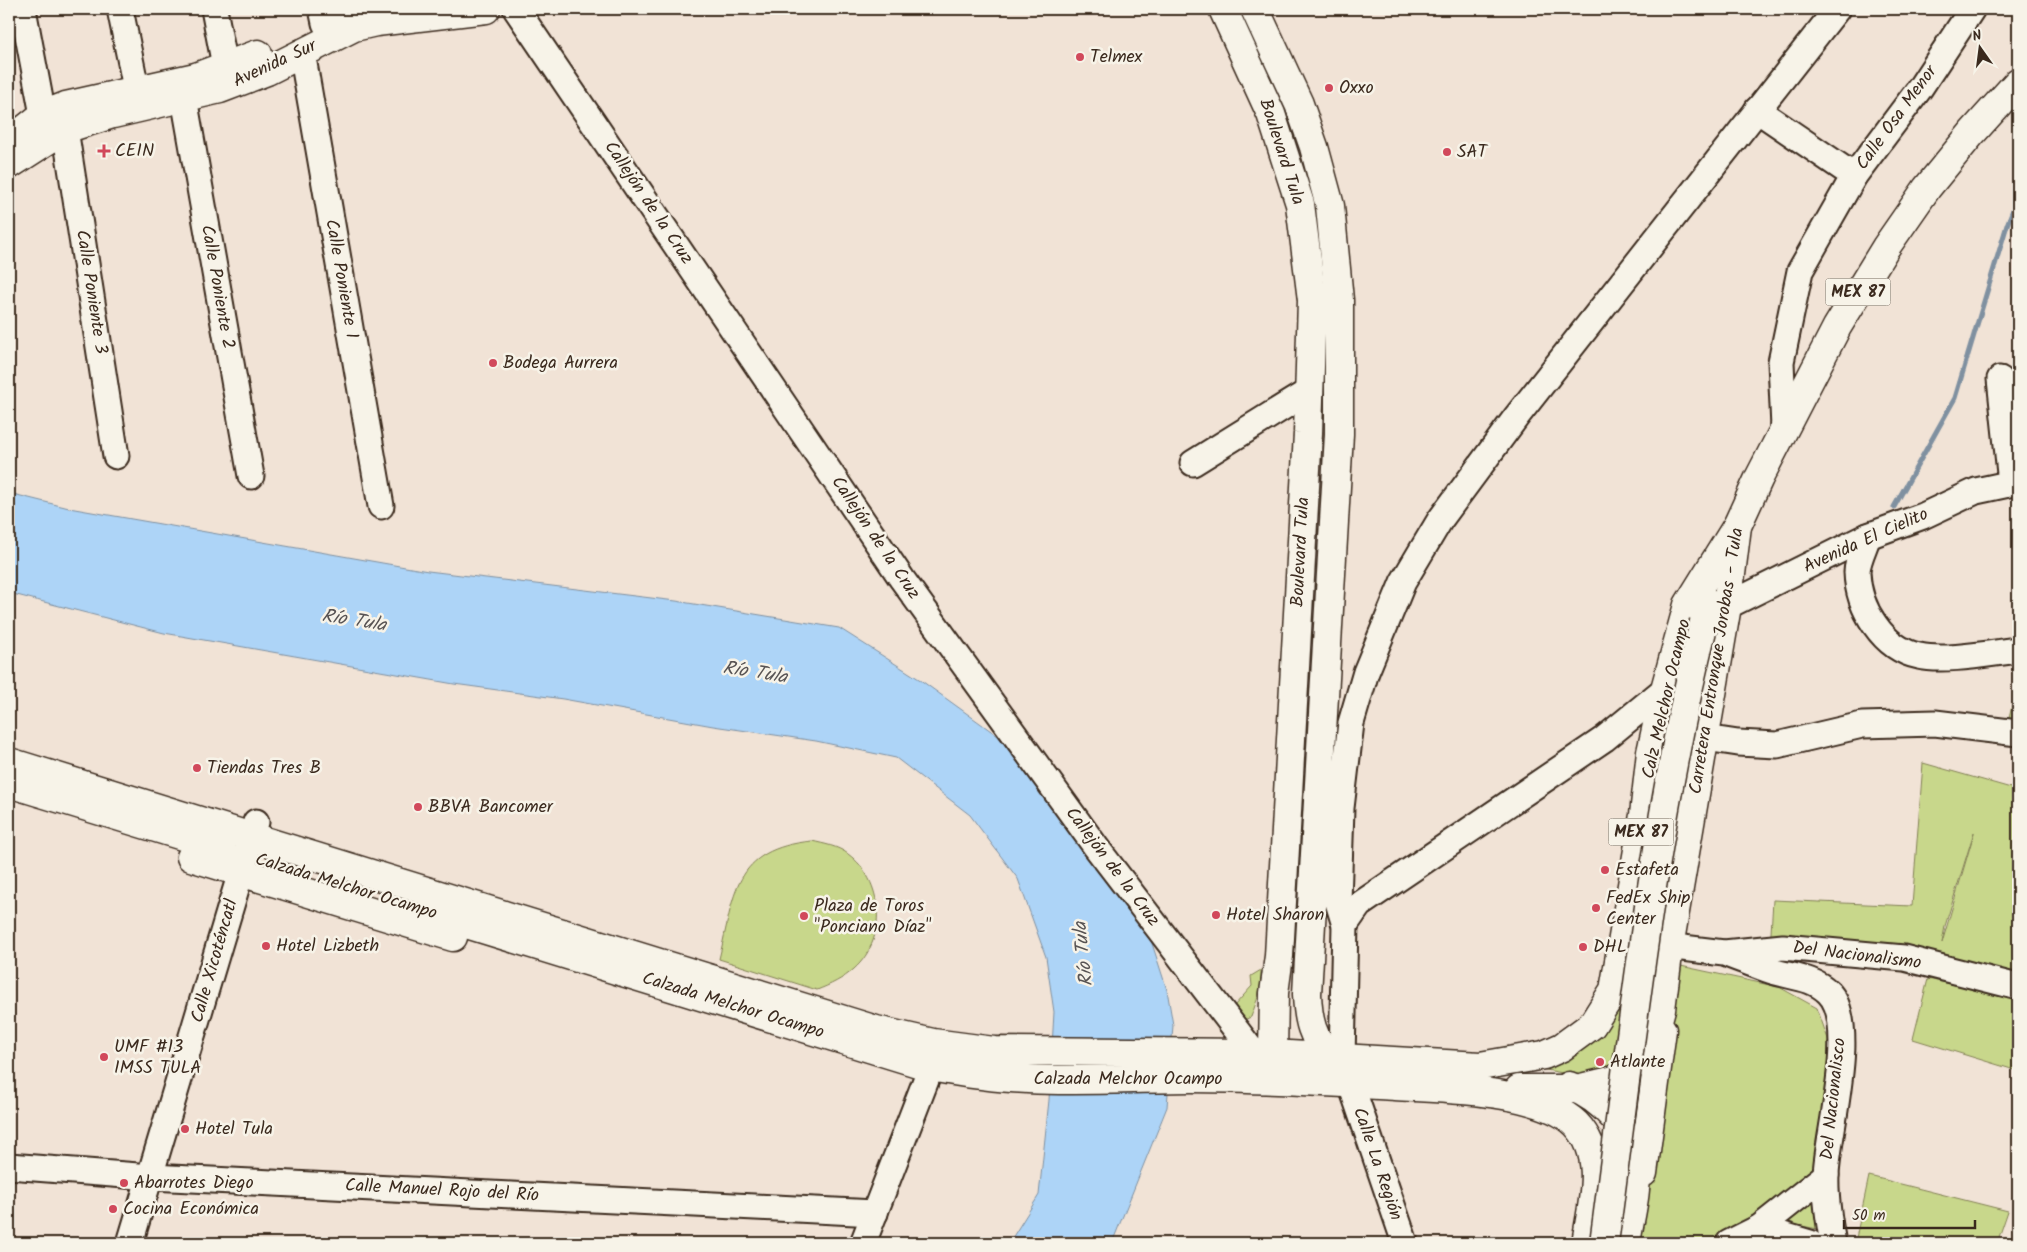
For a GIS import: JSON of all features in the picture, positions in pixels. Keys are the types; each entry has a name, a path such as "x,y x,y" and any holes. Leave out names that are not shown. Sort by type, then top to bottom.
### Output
{"main road":[{"name":"Avenida Sur","path":"54,122 138,98 196,77 341,18 376,22 486,9"},
{"name":"Boulevard Tula","path":"1223,9 1272,114 1300,204 1312,300 1309,391 1279,946 1274,992 1277,1058"},
{"name":"Boulevard Tula","path":"1255,9 1299,104 1330,206 1339,300 1339,434 1308,994 1308,1017 1319,1045 1336,1058"},
{"name":"Avenida Sur","path":"138,98 184,98 220,89 266,71 302,52 341,18"},
{"name":"Carretera Entronque Jorobas - Tula","path":"1576,1089 1614,1080 1625,1074 1647,1048 1655,1031 1661,1009 1669,947 1706,738 1707,609 1737,526 1784,428 1837,327 1886,247 1927,188 1972,133 2018,82"},
{"path":"9,142 54,122"},
{"path":"9,165 54,122"},
{"name":"Calz Melchor Ocampo","path":"1480,1079 1562,1047 1592,1025 1614,990 1651,752 1665,689 1707,609 1737,526"},
{"path":"1604,1243 1659,842 1687,688 1707,609"},
{"path":"9,758 41,756 248,847"},
{"name":"Calzada Melchor Ocampo","path":"9,762 248,847 479,936 776,1019 932,1055 964,1060 1028,1079 1277,1058 1336,1058 1480,1079"},
{"name":"Calzada Melchor Ocampo","path":"9,782 248,847 321,859 876,1030 932,1055"},
{"path":"9,793 24,806 248,847 284,830 881,1011 932,1055"},
{"path":"284,830 321,859"},
{"path":"479,936 722,1020 866,1063 932,1055"},
{"path":"675,949 704,977"},
{"path":"764,995 799,986"},
{"path":"1636,1185 1642,1176 1663,1022 1661,1009"},
{"path":"1277,1058 1304,1045 1308,1017"},
{"path":"722,1020 776,1019"},
{"path":"1277,1058 1320,1082"},
{"name":"Calzada Melchor Ocampo","path":"1191,1066 1350,1084 1480,1079"},
{"path":"1480,1079 1505,1073 1543,1078 1576,1089 1607,1109 1617,1120 1633,1151 1636,1166 1636,1185 1628,1230"},
{"path":"1480,1079 1545,1105 1575,1123 1587,1138 1595,1161 1592,1204 1586,1243"},
{"path":"1592,1204 1605,1195 1614,1195 1624,1203 1628,1230"}],"street":[{"name":"Calle Poniente 3","path":"23,9 54,122 116,456"},
{"path":"120,9 138,98"},
{"path":"214,9 225,66"},
{"name":"Callejón de la Cruz","path":"516,9 902,579 1096,848 1277,1058"},
{"name":"Calle La Región","path":"1405,1243 1350,1084 1336,1058 1345,925 1338,902 1341,808 1351,723 1366,672 1403,582 1440,520 1523,408 1837,9"},
{"name":"Calle Osa Menor","path":"1784,428 1781,362 1800,271 1854,176 1920,88 1972,9"},
{"name":"Calle Poniente 1","path":"302,52 381,506"},
{"name":"Calle Poniente 2","path":"184,98 251,476"},
{"path":"1757,110 1854,176"},
{"path":"2000,379 2014,482"},
{"path":"1193,462 1309,391"},
{"name":"Avenida El Cielito","path":"1707,609 1868,536 1923,516 1976,492 2014,482"},
{"path":"1868,536 1857,571 1862,596 1877,630 1895,646 1919,656 1946,657 2018,650"},
{"path":"1345,925 1359,905 1604,738 1665,689"},
{"path":"1324,723 1351,723"},
{"path":"1706,738 1738,743 1777,745 1862,724 1935,723 2018,733"},
{"name":"Calle Xicoténcatl","path":"130,1243 248,847"},
{"path":"1626,918 1631,932 1638,942 1724,953"},
{"name":"Del Nacionalismo","path":"1724,953 1783,947 1904,958 2018,987"},
{"name":"Del Nacionalisco","path":"1724,953 1774,972 1807,980 1829,992 1839,1012 1842,1037 1840,1070 1836,1115 1826,1175 1759,1228"},
{"path":"863,1243 932,1055"},
{"name":"Calle Manuel Rojo del Río","path":"9,1166 151,1177 875,1213"},
{"path":"1826,1175 1833,1243"},
{"path":"1729,1243 1759,1228 1810,1243"}],"green space":[{"path":"2018,683 2018,720 2009,718"},
{"path":"1923,763 2018,790 2018,986 1770,950 1773,900 1912,906","holes":["1974,832 1942,943 1945,926"]},
{"name":"Plaza de Toros \"Ponciano Díaz\"","path":"812,841 844,851 860,865 869,879 875,894 877,926 865,957 845,976 817,990 719,959 734,895 752,865 766,854 786,846"},
{"path":"1676,965 1779,987 1817,1008 1828,1039 1827,1085 1818,1155 1807,1181 1749,1224 1714,1243 1641,1243"},
{"path":"1261,970 1260,989 1251,1017 1244,1020 1234,1006 1252,986 1251,976"},
{"path":"1928,979 2018,999 2018,1071 1913,1039"},
{"path":"1622,994 1636,1049 1615,1067 1603,1075 1596,1076 1530,1068"},
{"path":"1869,1176 2008,1211 1997,1243 1855,1243"},
{"path":"1817,1189 1818,1229 1796,1225 1777,1216"}],"water":[{"name":"Río Tula","path":"9,493 69,508 428,571 676,601 839,628 919,679 998,736 1148,931 1167,990 1173,1025 1167,1107 1112,1243 1009,1243 1039,1195 1049,1100 1054,1012 1046,957 1018,879 970,815 896,758 816,741 713,726 563,699 454,684 164,633 9,593"}],"waterway":[{"path":"1894,507 1955,398 2007,225 2018,197"}],"place":[{"name":"Telmex","path":"1080,57"},
{"name":"Oxxo","path":"1329,88"},
{"name":"CEIN","path":"104,151"},
{"name":"SAT","path":"1447,152"},
{"name":"Bodega Aurrera","path":"493,363"},
{"name":"Tiendas Tres B","path":"197,768"},
{"name":"BBVA Bancomer","path":"418,807"},
{"name":"Estafeta","path":"1605,870"},
{"name":"FedEx Ship Center","path":"1596,908"},
{"name":"Hotel Sharon","path":"1216,915"},
{"name":"Plaza de Toros \"Ponciano Díaz\"","path":"804,916"},
{"name":"Hotel Lizbeth","path":"266,946"},
{"name":"DHL","path":"1583,947"},
{"name":"UMF #13 IMSS TULA","path":"104,1057"},
{"name":"Atlante","path":"1600,1062"},
{"name":"Hotel Tula","path":"185,1129"},
{"name":"Abarrotes Diego","path":"124,1183"},
{"name":"Cocina Económica","path":"113,1209"}]}
